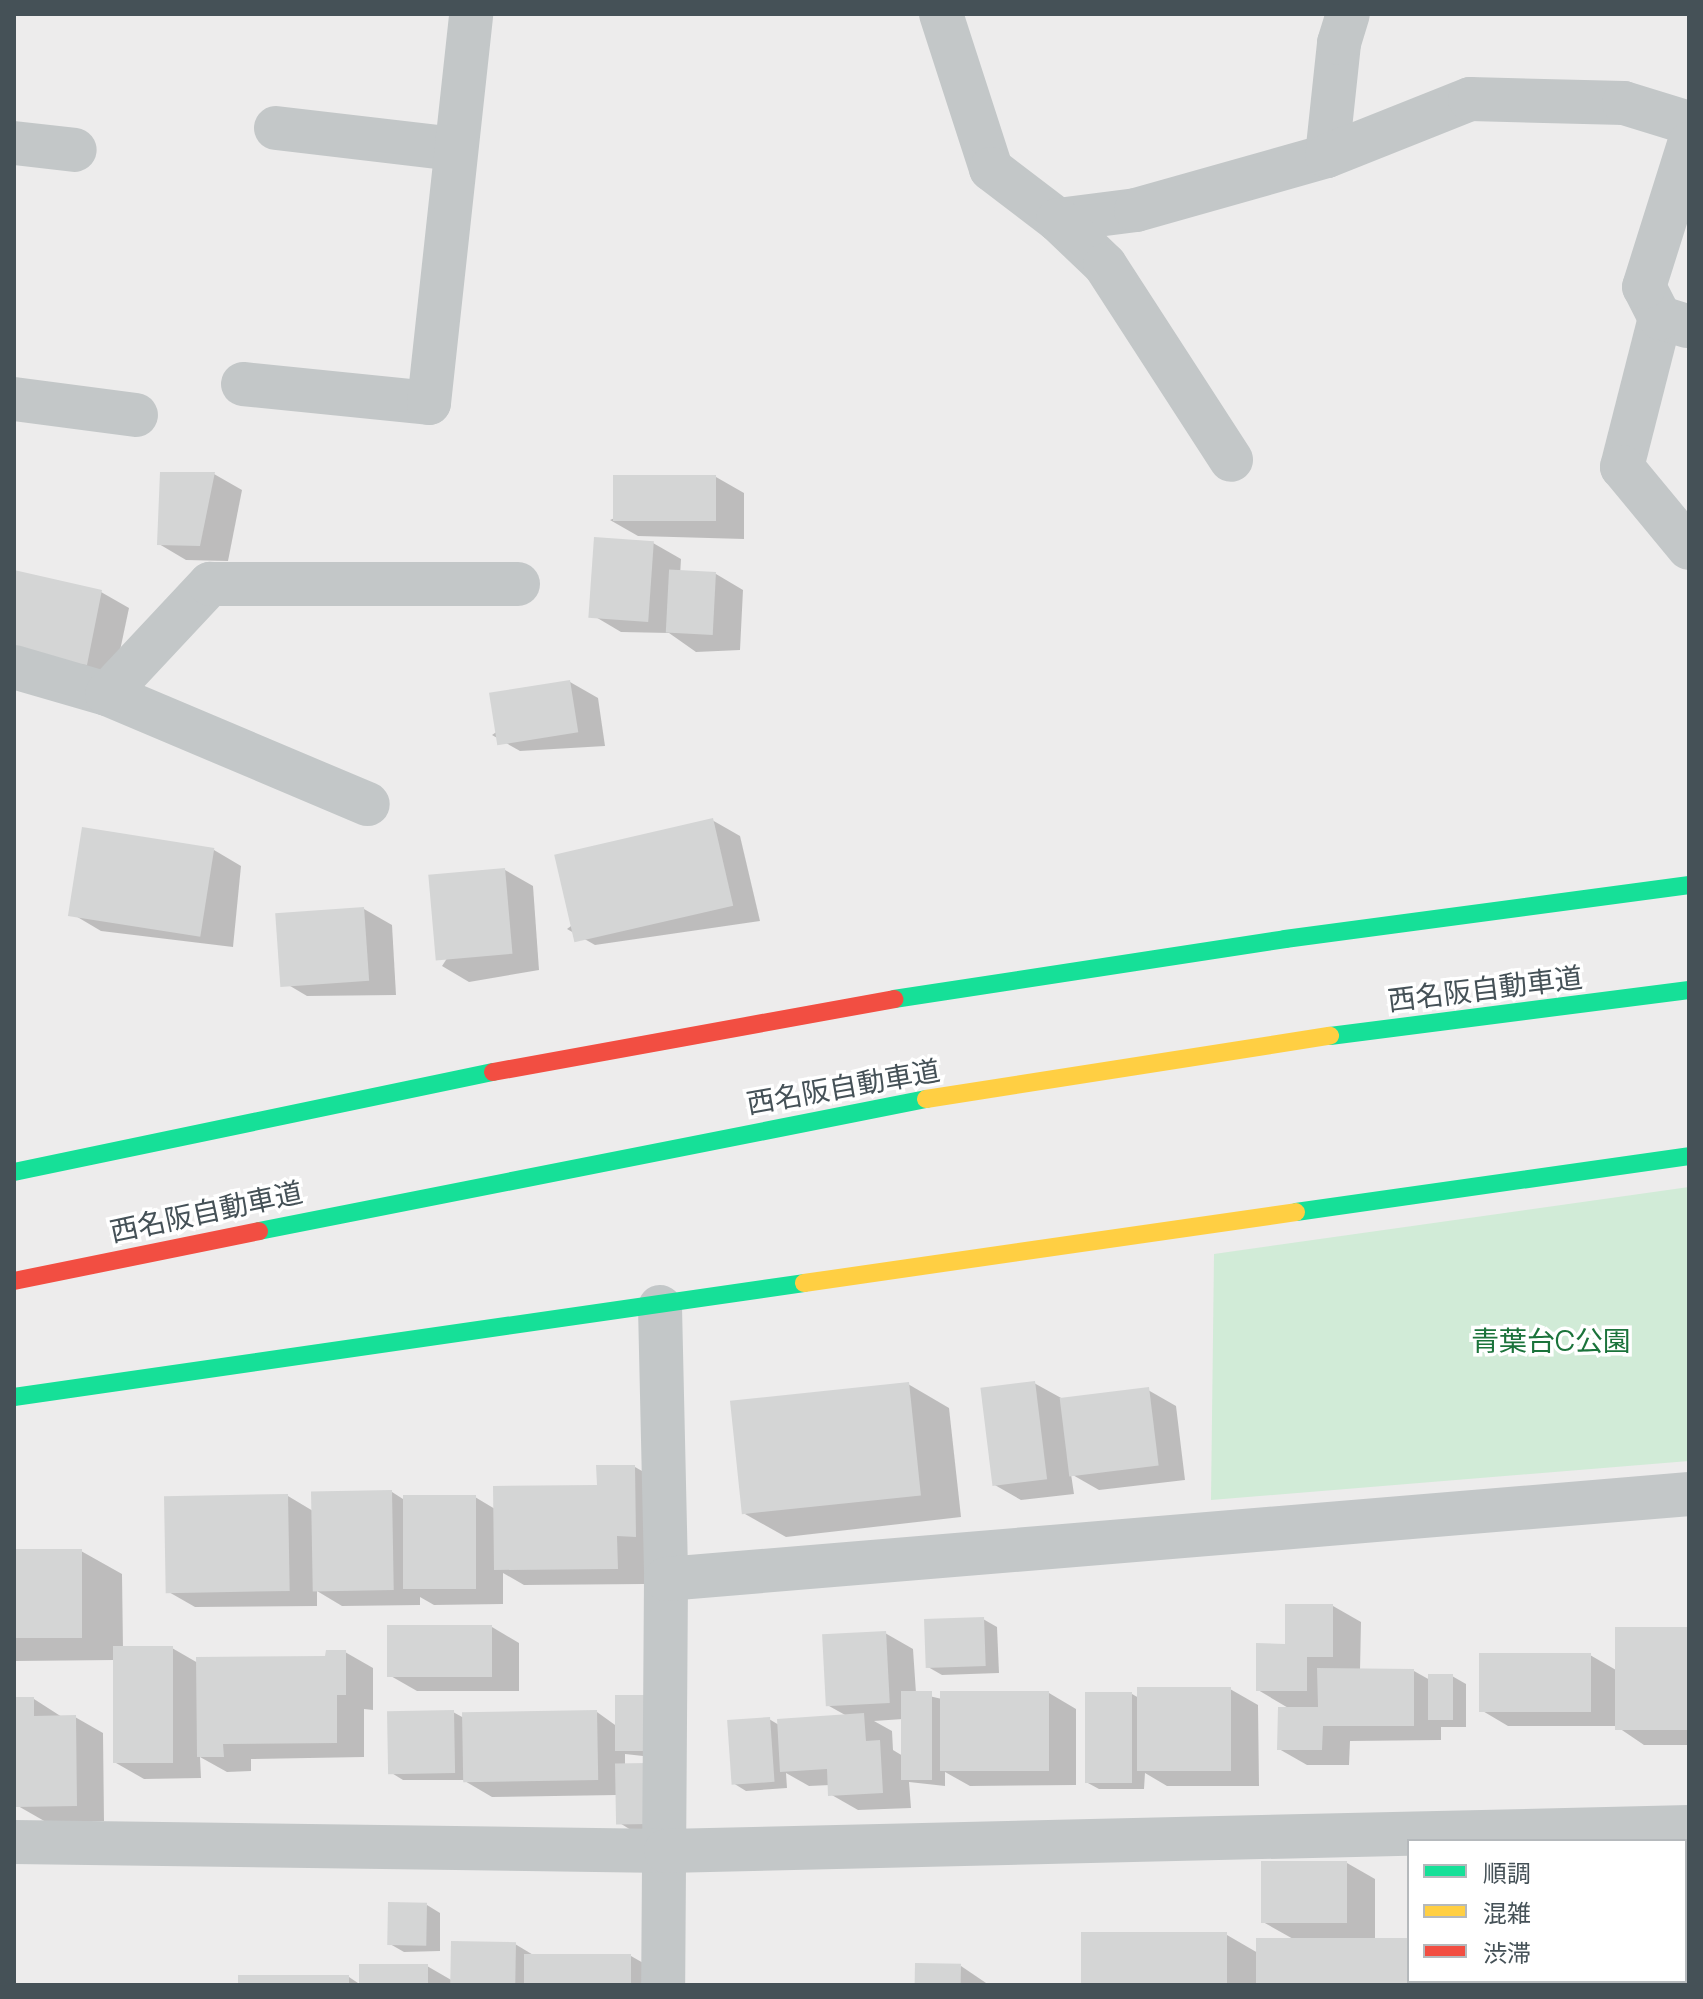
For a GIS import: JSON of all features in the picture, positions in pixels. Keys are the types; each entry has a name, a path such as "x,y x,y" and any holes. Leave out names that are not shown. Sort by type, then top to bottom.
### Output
{"main road":[{"path":"14,1172 374,1095 806,1013 1285,939 1689,885"},
{"name":"西名阪自動車道","path":"14,1281 834,1114 1289,1041 1689,990"},
{"path":"14,1397 660,1307 1689,1156"}],"street":[{"path":"243,384 429,403 471,14"},
{"path":"941,14 991,169 1058,220 1105,265 1231,460"},
{"path":"1327,156 1339,43 1348,14"},
{"path":"1058,220 1136,210 1327,156 1470,99 1624,103 1689,123"},
{"path":"276,128 456,149"},
{"path":"14,143 75,150"},
{"path":"1689,144 1644,287 1674,322 1622,467 1689,548"},
{"path":"14,399 136,415"},
{"path":"107,694 210,584 518,584"},
{"path":"14,667 107,694 368,804"},
{"path":"660,1307 666,1579 663,1985"},
{"path":"666,1579 1689,1494"},
{"path":"14,1842 666,1851 1689,1827"}],"green space":[{"name":"青葉台C公園","path":"1689,1187 1689,1461 1211,1500 1214,1254"}],"building":[{"path":"160,472 215,472 200,546 157,545"},
{"path":"613,475 716,475 716,521 613,521"},
{"path":"594,537 654,541 648,622 588,618"},
{"path":"14,570 102,590 87,665 14,654"},
{"path":"669,570 716,572 713,635 666,632"},
{"path":"570,680 578,732 497,745 489,693"},
{"path":"713,818 733,906 574,942 554,855"},
{"path":"82,827 214,848 200,937 68,916"},
{"path":"505,868 512,954 436,960 428,875"},
{"path":"364,907 369,981 280,987 275,913"},
{"path":"1035,1381 1047,1479 992,1486 980,1388"},
{"path":"909,1382 921,1495 742,1514 730,1401"},
{"path":"1149,1387 1159,1465 1069,1476 1060,1398"},
{"path":"596,1465 635,1465 636,1537 617,1536 618,1569 494,1570 493,1486 597,1485"},
{"path":"392,1490 394,1590 313,1591 311,1491"},
{"path":"288,1494 290,1591 166,1593 164,1496"},
{"path":"403,1495 476,1495 476,1589 403,1589"},
{"path":"14,1549 82,1549 82,1638 14,1638"},
{"path":"1285,1604 1333,1604 1333,1657 1307,1657 1307,1691 1256,1691 1256,1643 1285,1644"},
{"path":"984,1617 986,1666 926,1668 924,1619"},
{"path":"387,1625 492,1625 492,1677 387,1677"},
{"path":"1615,1627 1689,1627 1689,1730 1615,1730"},
{"path":"886,1631 890,1703 826,1706 822,1634"},
{"path":"113,1646 173,1646 173,1763 113,1763"},
{"path":"326,1650 346,1650 346,1695 337,1695 337,1743 223,1744 224,1757 197,1757 196,1657 325,1656"},
{"path":"1479,1653 1591,1653 1591,1712 1479,1712"},
{"path":"1317,1668 1414,1669 1414,1726 1323,1726 1322,1750 1277,1750 1278,1707 1318,1707"},
{"path":"1428,1674 1453,1674 1453,1720 1428,1720"},
{"path":"1137,1687 1231,1687 1231,1771 1137,1771"},
{"path":"901,1691 932,1691 932,1780 901,1780"},
{"path":"940,1691 1049,1691 1049,1771 940,1771"},
{"path":"1085,1692 1132,1692 1132,1783 1085,1783"},
{"path":"615,1695 648,1695 648,1751 615,1751"},
{"path":"14,1697 34,1697 34,1716 76,1715 77,1806 16,1807"},
{"path":"454,1710 455,1773 388,1774 387,1711"},
{"path":"597,1710 598,1780 463,1782 462,1712"},
{"path":"864,1713 866,1741 880,1740 883,1793 828,1796 827,1769 780,1772 777,1719"},
{"path":"770,1717 775,1782 732,1785 727,1720"},
{"path":"648,1763 649,1824 616,1825 615,1764"},
{"path":"1261,1861 1347,1861 1347,1923 1261,1923"},
{"path":"388,1902 427,1903 426,1946 387,1945"},
{"path":"1081,1932 1227,1932 1227,1985 1081,1985"},
{"path":"1256,1938 1407,1938 1408,1985 1256,1985"},
{"path":"451,1941 516,1942 515,1985 450,1985"},
{"path":"524,1954 631,1954 631,1985 524,1985"},
{"path":"915,1963 961,1964 961,1985 915,1985"},
{"path":"359,1964 428,1964 428,1985 359,1985"},
{"path":"1687,1970 1689,1985 1615,1985 1687,1983"},
{"path":"238,1975 349,1975 349,1985 238,1985"},
{"path":"1440,1983 1565,1983 1565,1985"}],"traffic: fast":[{"path":"894,999 1285,939 1689,885"},
{"path":"1330,1036 1689,990"},
{"path":"14,1172 493,1072"},
{"path":"259,1231 926,1099"},
{"path":"1296,1212 1689,1156"},
{"path":"14,1397 804,1283"}],"traffic: slow":[{"path":"926,1099 1330,1036"},
{"path":"804,1283 1296,1212"}],"traffic: jam":[{"path":"493,1072 894,999"},
{"path":"14,1281 259,1231"}]}
